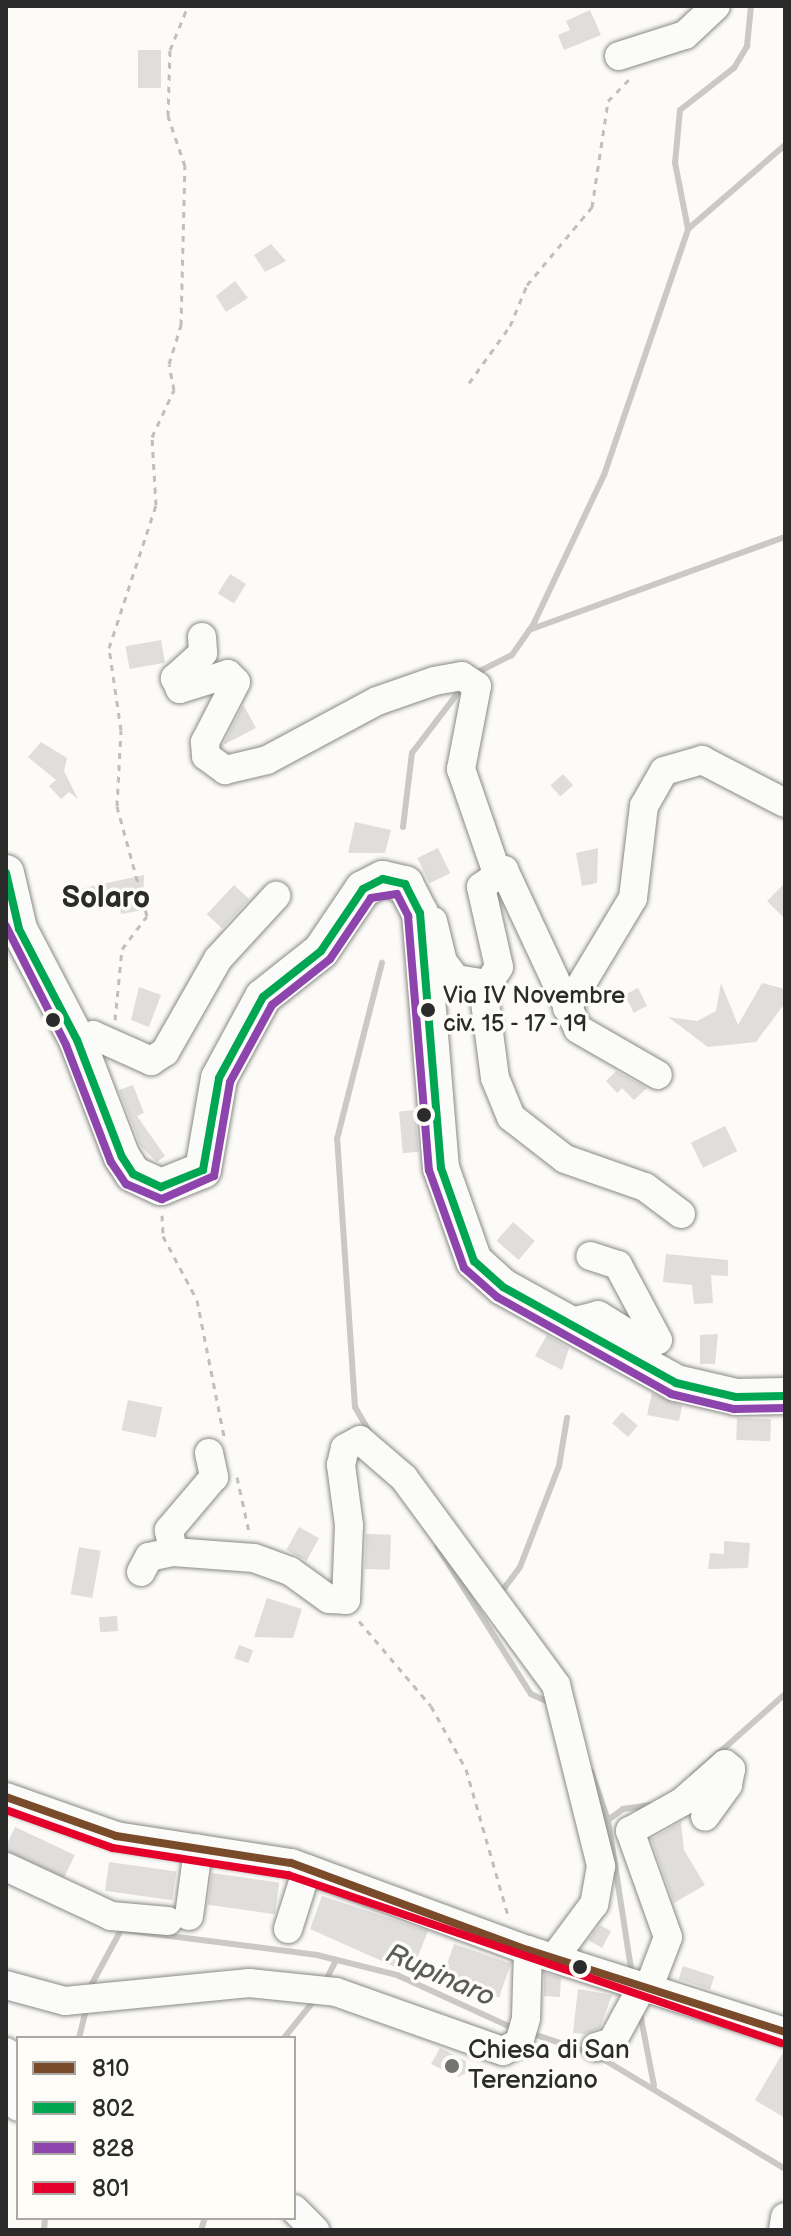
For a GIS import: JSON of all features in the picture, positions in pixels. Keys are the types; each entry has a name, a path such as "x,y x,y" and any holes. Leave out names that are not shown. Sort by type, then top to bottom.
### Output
{"main road":[{"path":"6,873 19,929 77,1040 122,1157 133,1174 161,1187 203,1170 219,1078 263,997 321,951 372,882 405,884 419,907 434,1118 459,1228 474,1261 503,1287 676,1383 736,1397 785,1396"}],"street":[{"path":"628,65 685,35 716,6"},
{"path":"202,637 203,653 175,678 180,689 228,674 236,682 205,742 206,756 225,770 267,760 377,701 434,681 462,676 477,686 461,769 496,870 512,878 567,1008 595,1044 658,1075"},
{"path":"567,1008 633,898 644,806 664,771 702,760 785,803"},
{"path":"496,870 481,887 499,967 483,987 495,1078 511,1117 565,1159 645,1187 681,1214"},
{"path":"77,1040 93,1035 151,1061 165,1052 218,959 276,896"},
{"path":"419,907 433,920 443,962 456,979 483,987"},
{"path":"567,1323 598,1315 643,1343 658,1340 618,1265 590,1256"},
{"path":"6,1985 65,2001 249,1983 336,1992 503,2051 522,2030 541,1954 594,1904 601,1866 562,1697 404,1478 360,1440 345,1448 346,1600 329,1599 290,1571 254,1558 173,1552 149,1557 141,1572"},
{"path":"173,1552 169,1530 214,1477 209,1453"},
{"path":"596,2047 612,2042 646,1986 668,1937 630,1831 682,1802 725,1764 731,1769 728,1785 705,1817"},
{"path":"6,1797 102,1833 197,1855"},
{"path":"126,1850 197,1855 307,1869 541,1954 785,2032"},
{"path":"6,1867 111,1916 178,1918 197,1855"},
{"path":"288,1929 307,1869"},
{"path":"6,2052 16,2098"},
{"path":"296,2211 315,2230"},
{"path":"783,2230 785,2217"}],"path":[{"path":"127,1049 114,1024 122,949 147,916 117,806 121,730 109,648 156,505 152,437 174,390 169,364 181,325 185,166 168,116 170,50 188,6"},
{"path":"469,383 510,326 527,285 592,207 608,101 628,65"}],"building":[{"path":"590,10 601,35 564,50 558,35 570,30 566,21"},
{"path":"138,50 161,50 161,88 138,88"},
{"path":"271,244 286,261 265,272 254,255"},
{"path":"235,281 248,298 226,312 216,296"},
{"path":"230,574 246,584 234,604 218,594"},
{"path":"161,640 165,663 130,669 126,646"},
{"path":"242,707 256,728 223,745"},
{"path":"41,742 67,758 64,771 78,799 69,792 61,799 49,786 56,780 28,757"},
{"path":"563,774 573,785 560,797 550,785"},
{"path":"355,822 391,830 385,853 348,853"},
{"path":"438,848 450,873 430,883 417,858"},
{"path":"598,848 597,883 582,886 576,853"},
{"path":"144,875 143,910 121,914 117,893 84,905 79,889"},
{"path":"785,883 785,919 767,901"},
{"path":"234,885 249,899 222,929 207,914"},
{"path":"721,983 738,1025 762,983 785,989 785,1003 756,1042 708,1047 668,1017 697,1021 716,1011"},
{"path":"139,987 161,995 149,1027 131,1020"},
{"path":"638,988 647,1006 634,1013 625,995"},
{"path":"616,1071 647,1088 634,1100 622,1088 617,1093 606,1081"},
{"path":"133,1085 144,1113 137,1116 165,1156 157,1162 141,1147 119,1090"},
{"path":"415,1110 419,1152 403,1153 399,1111"},
{"path":"725,1126 737,1151 703,1168 691,1143"},
{"path":"513,1222 535,1241 518,1260 497,1241"},
{"path":"666,1254 728,1260 728,1276 711,1275 713,1303 694,1304 692,1285 663,1282"},
{"path":"718,1334 715,1364 700,1364 700,1335"},
{"path":"547,1335 569,1348 562,1370 535,1356"},
{"path":"652,1393 682,1406 679,1421 647,1415"},
{"path":"128,1400 162,1407 156,1438 122,1430"},
{"path":"622,1412 638,1426 628,1437 612,1423"},
{"path":"737,1418 771,1419 770,1441 736,1440"},
{"path":"299,1527 319,1538 307,1561 286,1550"},
{"path":"366,1534 391,1535 390,1570 365,1569"},
{"path":"724,1541 750,1543 748,1568 708,1569 710,1553 724,1554"},
{"path":"79,1547 101,1551 92,1598 71,1594"},
{"path":"267,1598 302,1609 293,1638 254,1637"},
{"path":"117,1616 118,1631 100,1632 99,1617"},
{"path":"239,1645 253,1650 248,1663 234,1658"},
{"path":"681,1822 684,1850 705,1885 674,1903 651,1839"},
{"path":"15,1827 75,1855 64,1878 6,1850"},
{"path":"109,1862 176,1871 172,1900 105,1891"},
{"path":"212,1873 279,1882 275,1914 208,1905"},
{"path":"322,1896 428,1931 411,1974 310,1929"},
{"path":"600,1925 611,1931 602,1948 588,1940"},
{"path":"454,1944 511,1964 499,1998 442,1978"},
{"path":"683,1966 714,1976 710,1990 679,1979"},
{"path":"544,1973 561,1978 560,1997 544,1996"},
{"path":"578,1989 612,1995 600,2028 585,2034 573,2033"},
{"name":"Chiesa di San Terenziano","path":"440,2048 466,2061 466,2073 458,2077 431,2064"},
{"path":"785,2049 785,2118 755,2100"}],"waterway":[{"path":"474,674 512,655 534,623 604,475 688,229 675,163 680,110 734,68 747,46 751,6"},
{"path":"688,229 785,145"},
{"path":"529,630 785,537"},
{"path":"403,827 412,753 464,685"},
{"path":"370,1433 355,1407 337,1139 382,963"},
{"path":"499,1595 520,1567 559,1466 567,1418"},
{"path":"437,1546 531,1694 550,1703"},
{"path":"693,1776 785,1694"},
{"path":"591,1771 608,1820 632,1975"},
{"path":"608,1820 623,1809 653,1805"},
{"path":"88,1991 121,1930"},
{"name":"Rupinaro","path":"123,1930 317,1955 397,1975 515,2029"},
{"path":"324,1984 336,1960"},
{"path":"286,2036 317,1997"},
{"path":"80,2036 87,2006"},
{"path":"640,2013 654,2086"},
{"name":"Rupinaro","path":"530,2033 587,2052"},
{"name":"Rupinaro","path":"598,2056 785,2169"},
{"path":"44,2230 45,2220"},
{"path":"201,2230 204,2220"}],"transit line":[{"name":"802","path":"6,873 19,929 77,1040 122,1157 133,1174 161,1187 203,1170 219,1078 263,997 321,951 363,889 383,879 405,884 420,913 441,1168 474,1261 503,1287 676,1383 736,1397 785,1396"},
{"name":"828","path":"6,926 66,1045 111,1162 126,1184 162,1199 214,1176 230,1082 272,1005 330,959 371,898 397,894 408,916 429,1170 464,1268 497,1297 671,1394 734,1409 785,1408"},
{"name":"810","path":"6,1797 116,1836 291,1863 528,1950 785,2032"},
{"name":"801","path":"6,1810 113,1848 288,1875 781,2043"}],"place":[{"name":"Via IV Novembre civ. 15 - 17 - 19","path":"428,1010"},
{"name":"Chiesa di San Terenziano","path":"452,2066"}],"district":[{"name":"Solaro","path":"106,898"}]}
